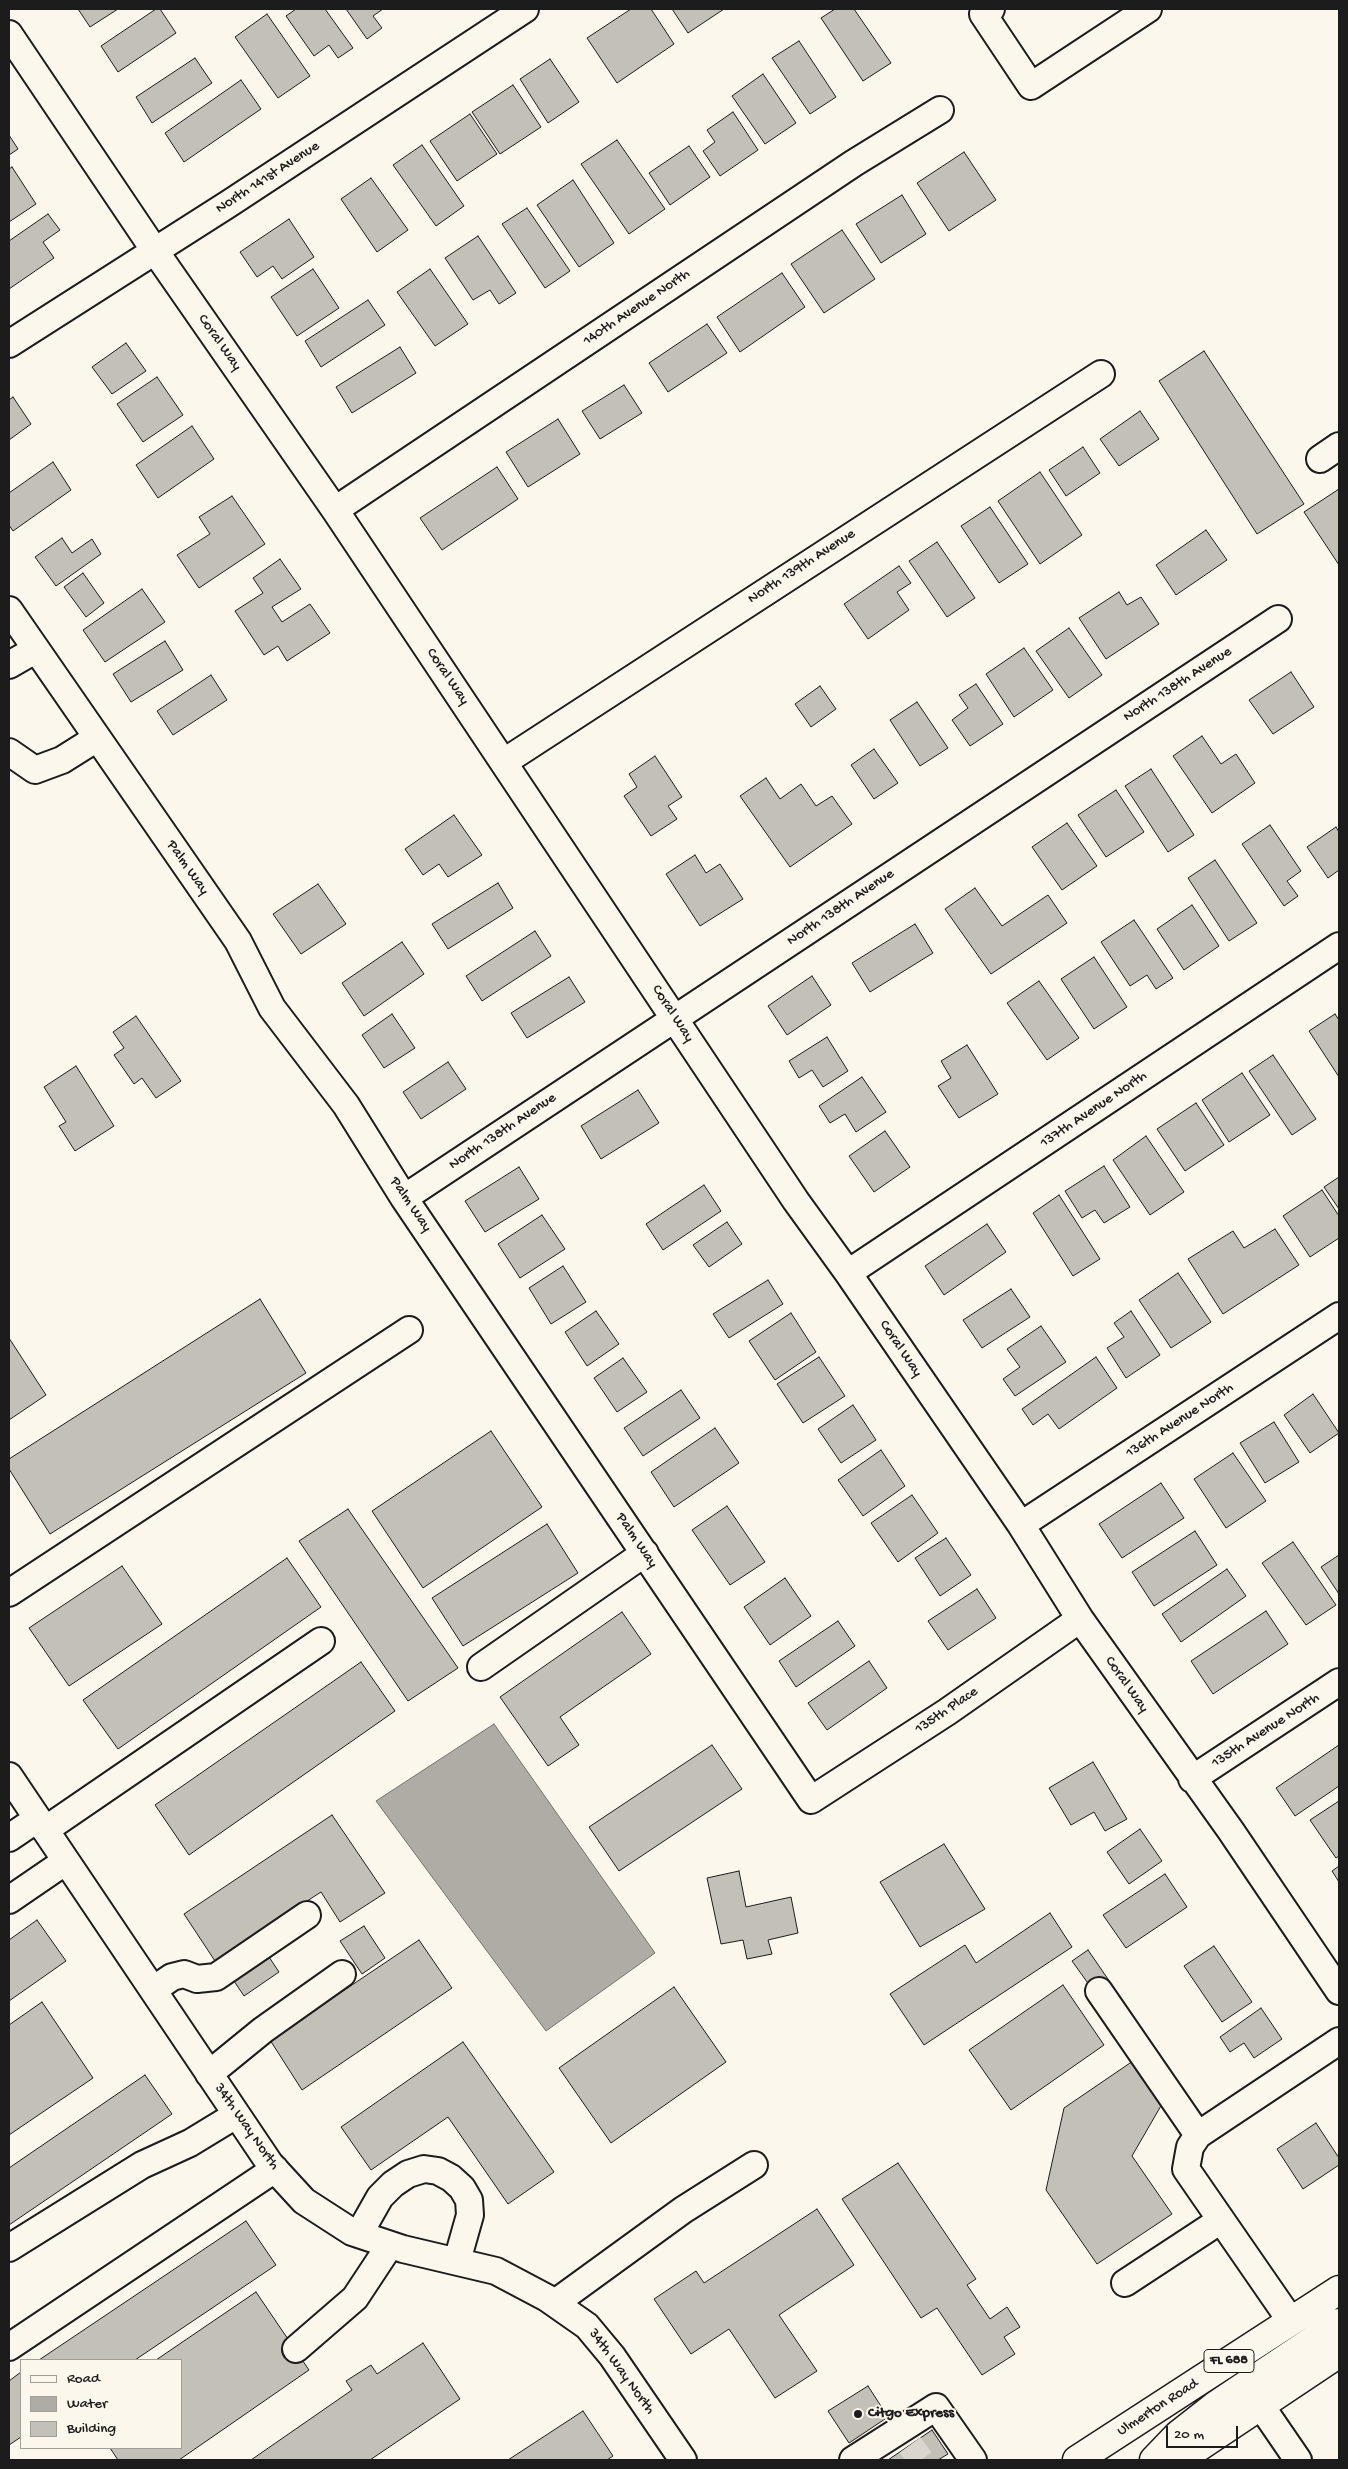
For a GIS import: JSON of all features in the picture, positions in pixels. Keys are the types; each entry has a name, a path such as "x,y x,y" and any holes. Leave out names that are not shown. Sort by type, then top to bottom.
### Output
{"main road":[{"name":"Ulmerton Road","path":"1077,2460 1339,2290"},
{"name":"Ulmerton Road","path":"1154,2460 1178,2435 1215,2406 1339,2323"},
{"path":"1179,2460 1339,2353"}],"street":[{"name":"North 141st Avenue","path":"9,344 155,252 524,9"},
{"path":"991,9 983,14 1031,86 1148,9"},
{"name":"Coral Way","path":"9,34 155,252 335,510 796,1201 848,1273 1021,1525 1080,1619 1192,1779 1231,1831 1339,1992"},
{"name":"140th Avenue North","path":"335,510 854,163 940,110"},
{"name":"North 139th Avenue","path":"504,762 1101,374"},
{"name":"Palm Way","path":"9,610 238,941 272,1008 346,1105 404,1198 811,1800"},
{"name":"North 138th Avenue","path":"404,1198 1278,619"},
{"path":"9,665 35,650"},
{"path":"9,752 35,770 62,760 96,738"},
{"name":"137th Avenue North","path":"848,1273 1339,946"},
{"name":"136th Avenue North","path":"1021,1525 1339,1316"},
{"path":"9,1593 409,1330"},
{"path":"481,1667 644,1553"},
{"name":"135th Place","path":"811,1800 946,1712 1080,1619"},
{"path":"9,1838 41,1824 321,1641"},
{"name":"135th Avenue North","path":"1192,1779 1339,1682"},
{"name":"34th Way North","path":"9,1776 236,2114 275,2169 304,2201 359,2234 390,2245 496,2271 555,2303 587,2326 606,2349 676,2458"},
{"path":"11,1894 66,1861"},
{"path":"153,1990 172,1977 184,1974 196,1979 216,1977 307,1915"},
{"path":"209,2074 263,2030 342,1974"},
{"path":"1099,1991 1198,2135"},
{"path":"1291,2321 1186,2169 1190,2147 1198,2135 1339,2041"},
{"path":"9,2248 142,2165 190,2143 236,2114"},
{"path":"555,2303 683,2210 754,2165"},
{"path":"9,2347 275,2169"},
{"path":"359,2234 380,2197 393,2184 408,2174 424,2169 438,2171 451,2178 462,2188 469,2200 470,2215 457,2262"},
{"path":"1125,2284 1221,2220"},
{"path":"296,2349 355,2298 390,2245"},
{"path":"1261,2406 1298,2460"},
{"path":"870,2456 906,2438 936,2407 966,2458"}],"water":[{"path":"494,1724 655,1953 546,2031 376,1801"}],"building":[{"path":"78,9 118,9 90,27"},
{"path":"156,9 160,9 176,33 118,72 101,46"},
{"path":"296,9 325,9 353,48 338,58 329,45 314,56 286,16"},
{"path":"346,9 383,9 373,16 382,28 367,39"},
{"path":"631,9 651,9 674,44 617,83 587,38"},
{"path":"672,9 724,9 688,33"},
{"path":"835,9 854,9 891,63 863,81 821,18"},
{"path":"267,14 310,76 278,98 235,37"},
{"path":"799,41 836,97 810,114 772,58"},
{"path":"195,58 212,83 152,123 136,97"},
{"path":"550,59 579,102 548,123 520,79"},
{"path":"763,74 796,123 765,144 732,96"},
{"path":"241,80 261,109 184,162 165,133"},
{"path":"513,85 541,127 500,154 472,112"},
{"path":"733,112 758,150 720,176 703,151 715,142 707,130"},
{"path":"470,114 497,154 457,181 430,141"},
{"path":"9,135 18,149 9,155"},
{"path":"617,140 665,209 629,234 581,164"},
{"path":"422,145 464,206 436,226 393,165"},
{"path":"689,146 710,177 670,205 649,173"},
{"path":"964,152 996,200 949,231 917,183"},
{"path":"12,167 36,204 9,222 9,169"},
{"path":"371,178 408,230 377,252 341,199"},
{"path":"573,180 614,243 579,267 537,205"},
{"path":"902,195 926,234 881,263 856,224"},
{"path":"527,208 570,271 545,288 502,224"},
{"path":"48,214 60,230 43,242 54,258 9,289 9,241"},
{"path":"289,219 314,257 282,279 273,266 257,277 240,252"},
{"path":"842,230 875,279 824,313 791,264"},
{"path":"478,236 516,293 499,304 490,290 473,300 445,258"},
{"path":"313,269 339,308 297,336 271,297"},
{"path":"430,269 468,324 435,346 397,292"},
{"path":"782,273 805,307 740,352 717,317"},
{"path":"368,300 385,325 321,367 305,341"},
{"path":"707,324 727,353 668,392 649,363"},
{"path":"126,343 146,371 112,394 92,367"},
{"path":"400,347 416,373 352,413 336,387"},
{"path":"1204,351 1304,504 1257,534 1159,381"},
{"path":"157,377 183,415 143,442 117,404"},
{"path":"624,385 642,413 600,439 582,411"},
{"path":"13,397 31,424 9,440 9,400"},
{"path":"1140,411 1159,439 1119,466 1100,439"},
{"path":"558,419 580,454 528,487 506,452"},
{"path":"192,426 214,459 158,498 136,465"},
{"path":"1083,447 1100,473 1066,496 1049,470"},
{"path":"53,462 71,490 13,531 9,525 9,493"},
{"path":"497,467 518,499 442,550 420,518"},
{"path":"1040,472 1082,535 1040,564 998,501"},
{"path":"1339,489 1339,565 1304,512"},
{"path":"232,496 265,544 199,588 177,555 210,534 199,517"},
{"path":"990,507 1028,564 999,583 961,526"},
{"path":"1206,530 1227,560 1176,595 1156,565"},
{"path":"62,538 72,553 92,539 101,554 56,586 35,557"},
{"path":"937,542 975,598 947,617 909,561"},
{"path":"280,559 301,589 272,607 282,622 310,604 330,633 287,661 278,646 264,655 235,611 263,593 253,578"},
{"path":"899,566 911,583 897,592 909,610 868,639 844,604"},
{"path":"83,573 104,603 86,617 64,587"},
{"path":"142,589 165,622 105,662 83,630"},
{"path":"1119,592 1127,605 1141,597 1159,624 1106,659 1079,618"},
{"path":"1069,628 1102,675 1069,698 1036,651"},
{"path":"165,641 183,670 131,702 113,674"},
{"path":"1024,648 1053,690 1014,717 986,674"},
{"path":"1291,672 1314,707 1273,734 1249,700"},
{"path":"211,675 227,700 173,735 157,711"},
{"path":"976,684 1003,724 970,746 952,720 968,708 959,695"},
{"path":"820,686 836,709 811,727 795,704"},
{"path":"917,702 948,748 920,766 890,720"},
{"path":"1202,736 1221,764 1236,754 1255,783 1212,813 1173,756"},
{"path":"874,749 898,783 874,799 851,765"},
{"path":"655,756 682,797 668,806 677,819 651,836 624,796 637,787 629,774"},
{"path":"1151,769 1194,835 1168,852 1125,786"},
{"path":"766,778 780,799 801,784 816,806 832,796 852,824 790,867 740,796"},
{"path":"1116,790 1144,832 1106,857 1078,815"},
{"path":"454,815 482,855 448,877 439,864 423,875 405,849"},
{"path":"1067,823 1097,866 1062,890 1032,847"},
{"path":"1270,825 1301,871 1287,881 1298,896 1284,906 1242,844"},
{"path":"1336,827 1339,832 1339,870 1328,878 1307,847"},
{"path":"695,855 706,873 720,864 743,899 700,926 666,874"},
{"path":"1215,860 1257,923 1229,941 1188,878"},
{"path":"498,883 513,908 448,949 432,924"},
{"path":"318,884 346,924 301,954 273,914"},
{"path":"975,888 1002,926 1048,895 1067,923 991,974 945,909"},
{"path":"1192,905 1219,946 1184,970 1157,929"},
{"path":"1134,920 1173,978 1156,989 1147,975 1130,986 1101,942"},
{"path":"915,924 933,953 870,992 852,963"},
{"path":"535,931 551,956 482,1001 466,976"},
{"path":"402,942 424,974 364,1016 342,983"},
{"path":"1094,957 1127,1007 1094,1029 1061,979"},
{"path":"812,976 831,1005 787,1035 768,1006"},
{"path":"569,977 585,1002 527,1038 511,1013"},
{"path":"1039,981 1079,1038 1047,1060 1007,1003"},
{"path":"392,1014 415,1048 384,1068 362,1035"},
{"path":"1335,1014 1339,1020 1339,1077 1309,1031"},
{"path":"136,1016 181,1081 156,1098 142,1078 134,1084 114,1055 124,1048 113,1032"},
{"path":"827,1037 848,1071 823,1087 812,1070 799,1078 789,1061"},
{"path":"967,1045 998,1094 959,1118 938,1086 951,1078 941,1061"},
{"path":"1273,1055 1316,1119 1292,1135 1249,1071"},
{"path":"448,1062 466,1089 421,1119 403,1092"},
{"path":"76,1066 114,1126 75,1151 59,1126 66,1122 44,1087"},
{"path":"1242,1073 1270,1115 1229,1142 1202,1100"},
{"path":"862,1077 886,1112 856,1132 845,1114 830,1123 819,1106"},
{"path":"638,1090 659,1123 601,1159 581,1126"},
{"path":"1196,1103 1224,1145 1185,1171 1157,1129"},
{"path":"885,1131 910,1167 874,1192 849,1156"},
{"path":"1146,1136 1184,1192 1150,1215 1113,1160"},
{"path":"1104,1166 1130,1207 1104,1223 1095,1210 1082,1218 1065,1191"},
{"path":"519,1167 539,1199 485,1232 465,1201"},
{"path":"1339,1177 1339,1209 1324,1187"},
{"path":"704,1185 721,1211 663,1250 646,1224"},
{"path":"1322,1190 1339,1216 1339,1238 1310,1257 1283,1216"},
{"path":"1059,1195 1100,1259 1073,1276 1033,1213"},
{"path":"542,1215 565,1249 520,1278 498,1244"},
{"path":"727,1222 742,1244 709,1267 693,1245"},
{"path":"987,1224 1006,1252 944,1295 925,1266"},
{"path":"1275,1229 1299,1265 1223,1314 1188,1259 1233,1231 1244,1248"},
{"path":"563,1266 586,1302 551,1324 529,1288"},
{"path":"1178,1273 1211,1322 1171,1348 1139,1300"},
{"path":"768,1280 783,1304 729,1338 713,1314"},
{"path":"1011,1289 1030,1317 982,1348 963,1320"},
{"path":"260,1299 306,1373 50,1534 9,1469 9,1459"},
{"path":"596,1311 619,1344 587,1366 565,1332"},
{"path":"1131,1311 1160,1355 1126,1378 1107,1348 1124,1337 1114,1323"},
{"path":"791,1313 816,1352 775,1380 749,1341"},
{"path":"1041,1326 1066,1362 1015,1396 1003,1379 1020,1367 1007,1349"},
{"path":"9,1338 46,1395 9,1420"},
{"path":"819,1357 845,1396 803,1423 777,1384"},
{"path":"1096,1357 1117,1388 1059,1429 1048,1414 1033,1425 1022,1409"},
{"path":"623,1358 647,1392 617,1412 594,1378"},
{"path":"681,1390 700,1418 643,1456 624,1428"},
{"path":"1313,1394 1339,1433 1310,1453 1284,1415"},
{"path":"853,1405 876,1440 841,1463 818,1429"},
{"path":"1274,1422 1299,1462 1265,1483 1240,1443"},
{"path":"715,1428 739,1463 674,1507 651,1472"},
{"path":"491,1431 542,1507 423,1588 372,1511"},
{"path":"881,1450 905,1486 863,1516 838,1480"},
{"path":"1233,1453 1266,1501 1226,1528 1194,1479"},
{"path":"1161,1483 1184,1518 1122,1558 1099,1524"},
{"path":"912,1495 938,1533 898,1562 871,1523"},
{"path":"727,1506 765,1562 730,1585 692,1530"},
{"path":"348,1509 458,1668 408,1701 299,1541"},
{"path":"547,1524 578,1573 463,1646 432,1598"},
{"path":"1195,1531 1217,1565 1154,1606 1132,1572"},
{"path":"946,1538 971,1575 940,1596 915,1558"},
{"path":"1293,1542 1336,1605 1306,1625 1262,1563"},
{"path":"1339,1555 1339,1594 1321,1567"},
{"path":"287,1558 321,1607 118,1749 83,1700"},
{"path":"122,1566 162,1624 69,1686 29,1628"},
{"path":"1227,1569 1246,1596 1181,1642 1162,1614"},
{"path":"785,1578 811,1616 770,1645 744,1607"},
{"path":"977,1589 996,1618 948,1650 928,1621"},
{"path":"1266,1611 1288,1644 1213,1694 1191,1661"},
{"path":"622,1612 651,1654 560,1717 579,1745 548,1766 500,1697"},
{"path":"838,1621 855,1646 796,1687 779,1661"},
{"path":"869,1661 887,1688 827,1730 808,1703"},
{"path":"361,1662 395,1711 189,1855 155,1805"},
{"path":"712,1745 742,1789 619,1871 589,1827"},
{"path":"1339,1745 1339,1786 1295,1816 1276,1788"},
{"path":"1093,1762 1127,1819 1105,1831 1094,1812 1071,1825 1049,1788"},
{"path":"1339,1801 1339,1856 1336,1858 1310,1820"},
{"path":"332,1815 385,1893 340,1922 321,1892 215,1961 184,1914"},
{"path":"1140,1829 1162,1861 1129,1884 1107,1852"},
{"path":"944,1844 985,1909 920,1947 880,1882"},
{"path":"1339,1866 1339,1882 1332,1871"},
{"path":"739,1871 746,1907 791,1897 798,1933 768,1940 772,1954 747,1959 743,1940 721,1944 707,1878"},
{"path":"1165,1874 1187,1907 1126,1948 1103,1915"},
{"path":"1050,1913 1072,1947 924,2045 890,1994 965,1945 976,1963"},
{"path":"37,1920 66,1961 9,2001 9,1940"},
{"path":"364,1926 385,1958 362,1974 340,1941"},
{"path":"419,1940 452,1988 302,2090 270,2040"},
{"path":"1214,1946 1252,2002 1222,2022 1184,1966"},
{"path":"1088,1950 1110,1982 1095,1993 1072,1961"},
{"path":"267,1954 279,1972 244,1996 232,1978"},
{"path":"1063,1985 1104,2045 1011,2110 969,2050"},
{"path":"674,1987 726,2062 611,2143 559,2068"},
{"path":"42,2002 93,2078 9,2135 9,2025"},
{"path":"1261,2008 1282,2039 1254,2058 1244,2043 1230,2052 1220,2037"},
{"path":"463,2042 554,2172 508,2204 448,2117 371,2170 341,2127"},
{"path":"1133,2061 1162,2104 1132,2156 1172,2214 1097,2264 1046,2190 1064,2108"},
{"path":"145,2075 172,2114 9,2225 9,2168"},
{"path":"1316,2123 1339,2158 1339,2165 1303,2189 1277,2149"},
{"path":"898,2163 976,2279 967,2285 990,2319 1007,2307 1020,2327 1004,2337 1015,2354 982,2375 937,2308 921,2318 842,2199"},
{"path":"817,2209 854,2265 779,2315 817,2371 775,2398 729,2329 691,2354 654,2299 696,2271 704,2283"},
{"path":"246,2221 276,2265 136,2359 40,2359"},
{"path":"256,2292 309,2370 179,2460 118,2460 111,2449 182,2449 182,2359 157,2359"},
{"path":"423,2343 460,2399 370,2460 251,2460 352,2390 346,2381 371,2365 377,2374"},
{"path":"20,2373 20,2438 9,2445 9,2381"},
{"name":"Citgo Express","path":"868,2386 888,2417 849,2443 828,2411"},
{"path":"583,2411 613,2456 607,2460 508,2460"},
{"path":"932,2430 948,2454 938,2460 888,2460"}],"tunnel":[{"path":"910,2445 921,2460"}],"place":[{"name":"Citgo Express","path":"858,2414"}]}
